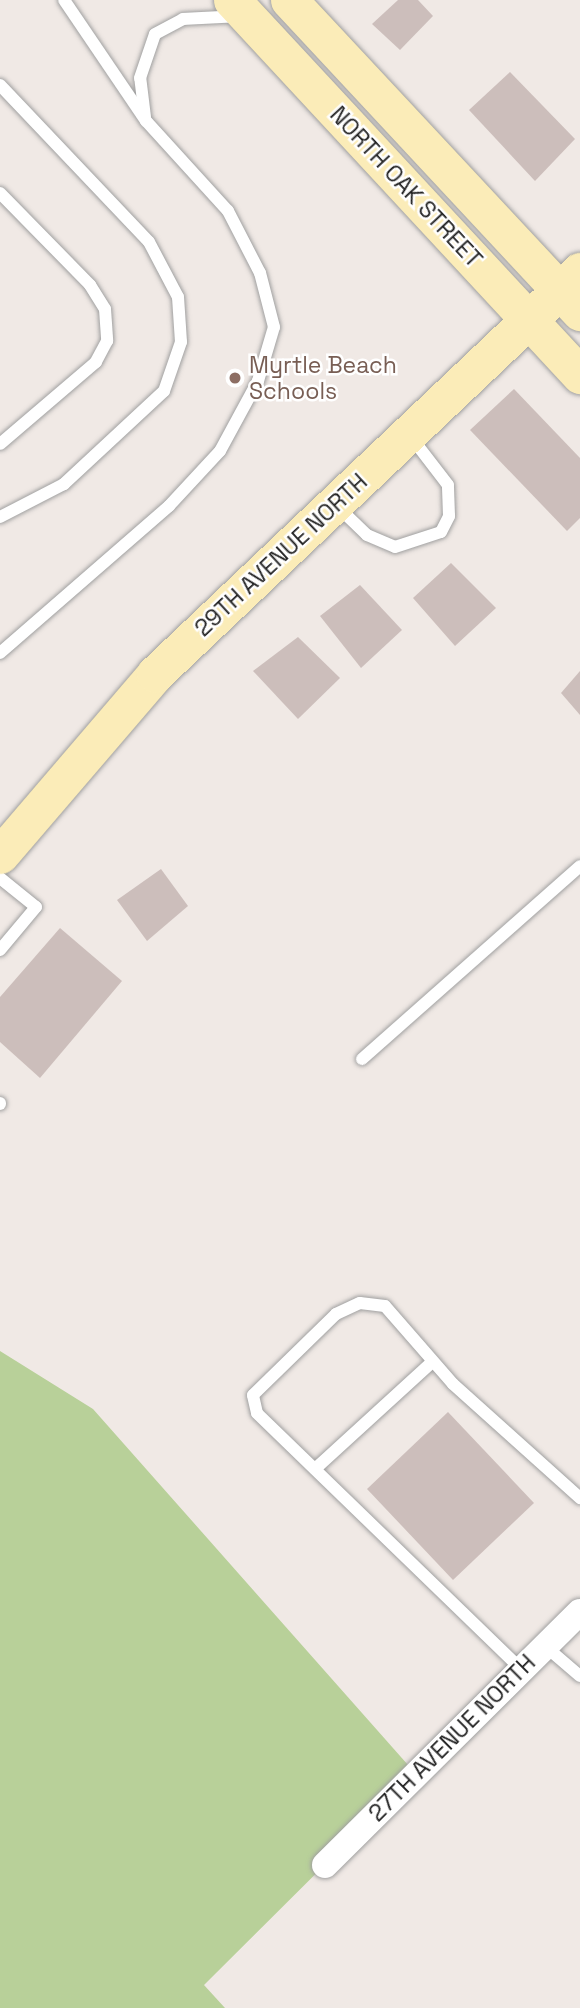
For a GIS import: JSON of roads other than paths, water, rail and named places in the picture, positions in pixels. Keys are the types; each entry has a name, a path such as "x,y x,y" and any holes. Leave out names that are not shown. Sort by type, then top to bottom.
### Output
{"main road":[{"name":"NORTH OAK STREET","path":"289,0 573,292"},
{"name":"NORTH OAK STREET","path":"239,8 580,374"},
{"name":"29TH AVENUE NORTH","path":"0,855 155,674 530,320 573,292"}],"street":[{"name":"27TH AVENUE NORTH","path":"325,1865 580,1612"}],"lane":[{"path":"0,653 169,506 220,451 258,381 274,327 260,273 228,211 146,121 64,0"},
{"path":"146,121 140,78 155,34 183,19 239,8"},
{"path":"0,85 149,242 178,297 181,342 164,391 65,484 0,517"},
{"path":"0,193 89,285 105,309 107,341 96,362 0,444"},
{"path":"335,505 367,535 395,547 441,533 449,516 447,485 409,435"},
{"path":"362,1059 580,866"},
{"path":"0,878 36,907 0,950"},
{"path":"522,1670 257,1413 253,1395 336,1314 360,1303 385,1306 432,1362 580,1498"},
{"path":"315,1469 432,1362"},
{"path":"545,1646 580,1675"}],"place":[{"name":"Myrtle Beach Schools","path":"235,378"}]}
